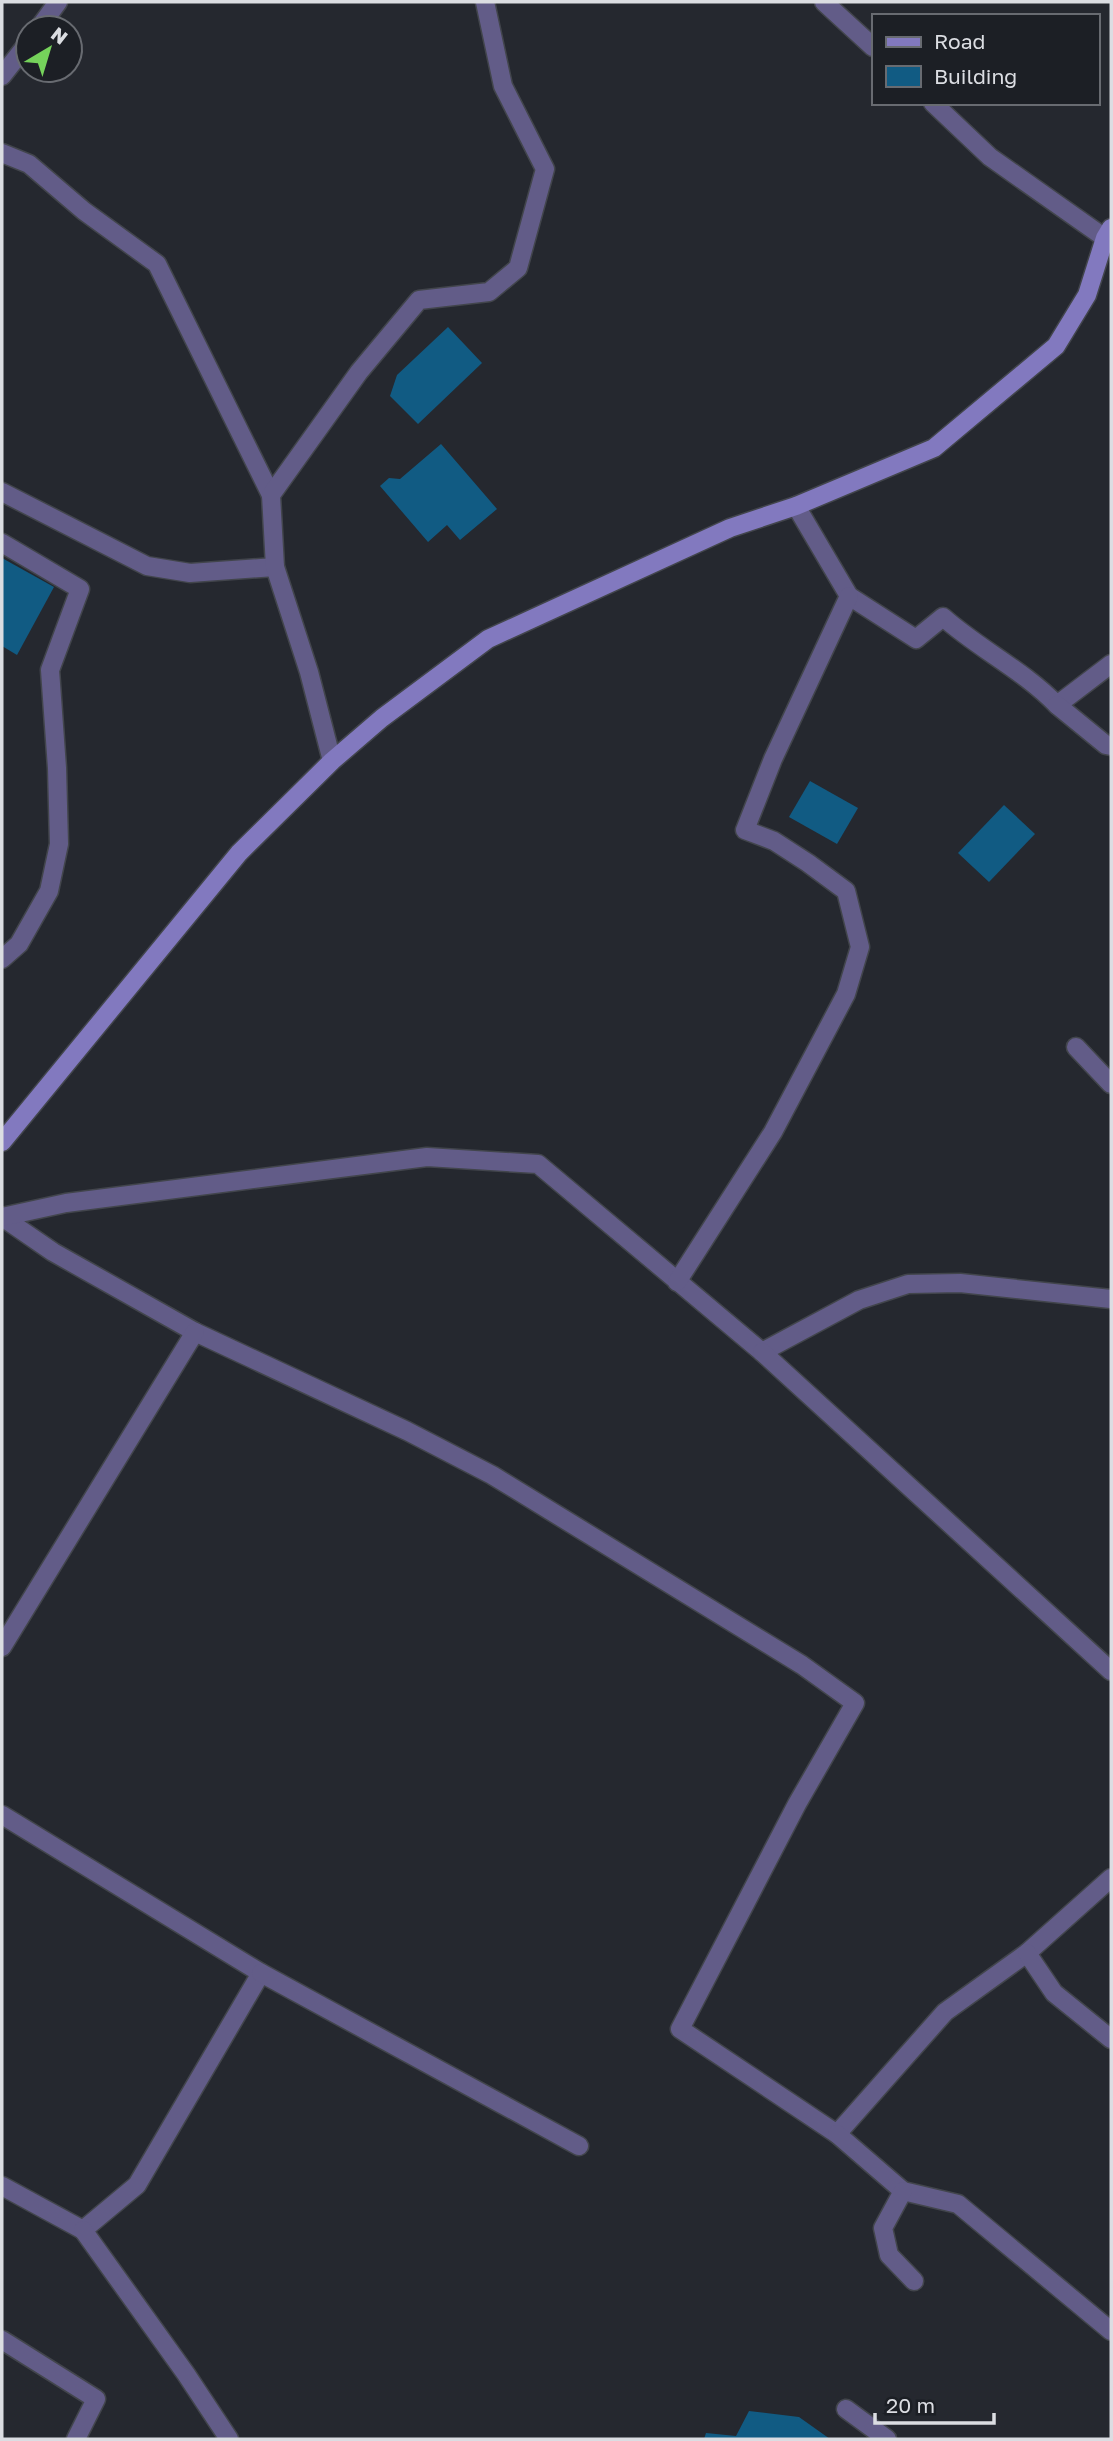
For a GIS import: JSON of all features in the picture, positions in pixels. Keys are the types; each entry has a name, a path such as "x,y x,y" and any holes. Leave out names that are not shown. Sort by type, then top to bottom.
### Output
{"street":[{"path":"271,495 359,372 419,300 489,292 518,268 545,169 503,86 485,2"},
{"path":"824,2 872,46"},
{"path":"2,76 14,61"},
{"path":"3,1140 239,853 332,761 382,718 488,639 730,528 796,506 934,447 1056,346 1087,295 1108,233 990,156 935,105"},
{"path":"2,153 29,163 84,211 157,264 271,495 275,567 309,672 332,761"},
{"path":"2,492 147,566 190,573 275,567"},
{"path":"796,506 849,596 916,639 943,617 963,635 1037,684 1057,705 1106,745 1111,746"},
{"path":"2,543 80,589 50,670 59,844 50,891 19,944 2,959"},
{"path":"677,1282 773,1132 846,994 860,947 846,891 774,841 745,830 773,759 849,596"},
{"path":"1057,705 1111,664"},
{"path":"1076,1047 1111,1084"},
{"path":"2,1217 66,1203 427,1157 538,1164 762,1352 1111,1671"},
{"path":"2,1217 53,1252 195,1332 407,1431 492,1475 802,1665 855,1703 797,1804 680,2029 837,2134 903,2191 957,2204 1111,2331"},
{"path":"762,1352 859,1300 908,1284 960,1283 1111,1299"},
{"path":"2,1647 195,1332"},
{"path":"2,1815 261,1973 579,2146"},
{"path":"837,2134 945,2012 1027,1953 1111,1878"},
{"path":"1027,1953 1054,1993 1111,2039"},
{"path":"83,2230 137,2185 261,1973"},
{"path":"2,2186 83,2230 229,2439"},
{"path":"903,2191 883,2228 888,2255 914,2281"},
{"path":"2,2340 96,2399 76,2439"},
{"path":"846,2409 887,2439"}],"building":[{"path":"448,327 482,363 418,424 390,396 397,375"},
{"path":"441,444 497,509 460,540 447,525 428,542 380,486 389,478 400,479"},
{"path":"2,558 54,587 17,655 2,646"},
{"path":"810,781 858,808 837,844 789,817"},
{"path":"1004,805 1035,834 989,882 958,853"},
{"path":"749,2411 799,2417 830,2439 704,2439 706,2433 736,2436"}]}
